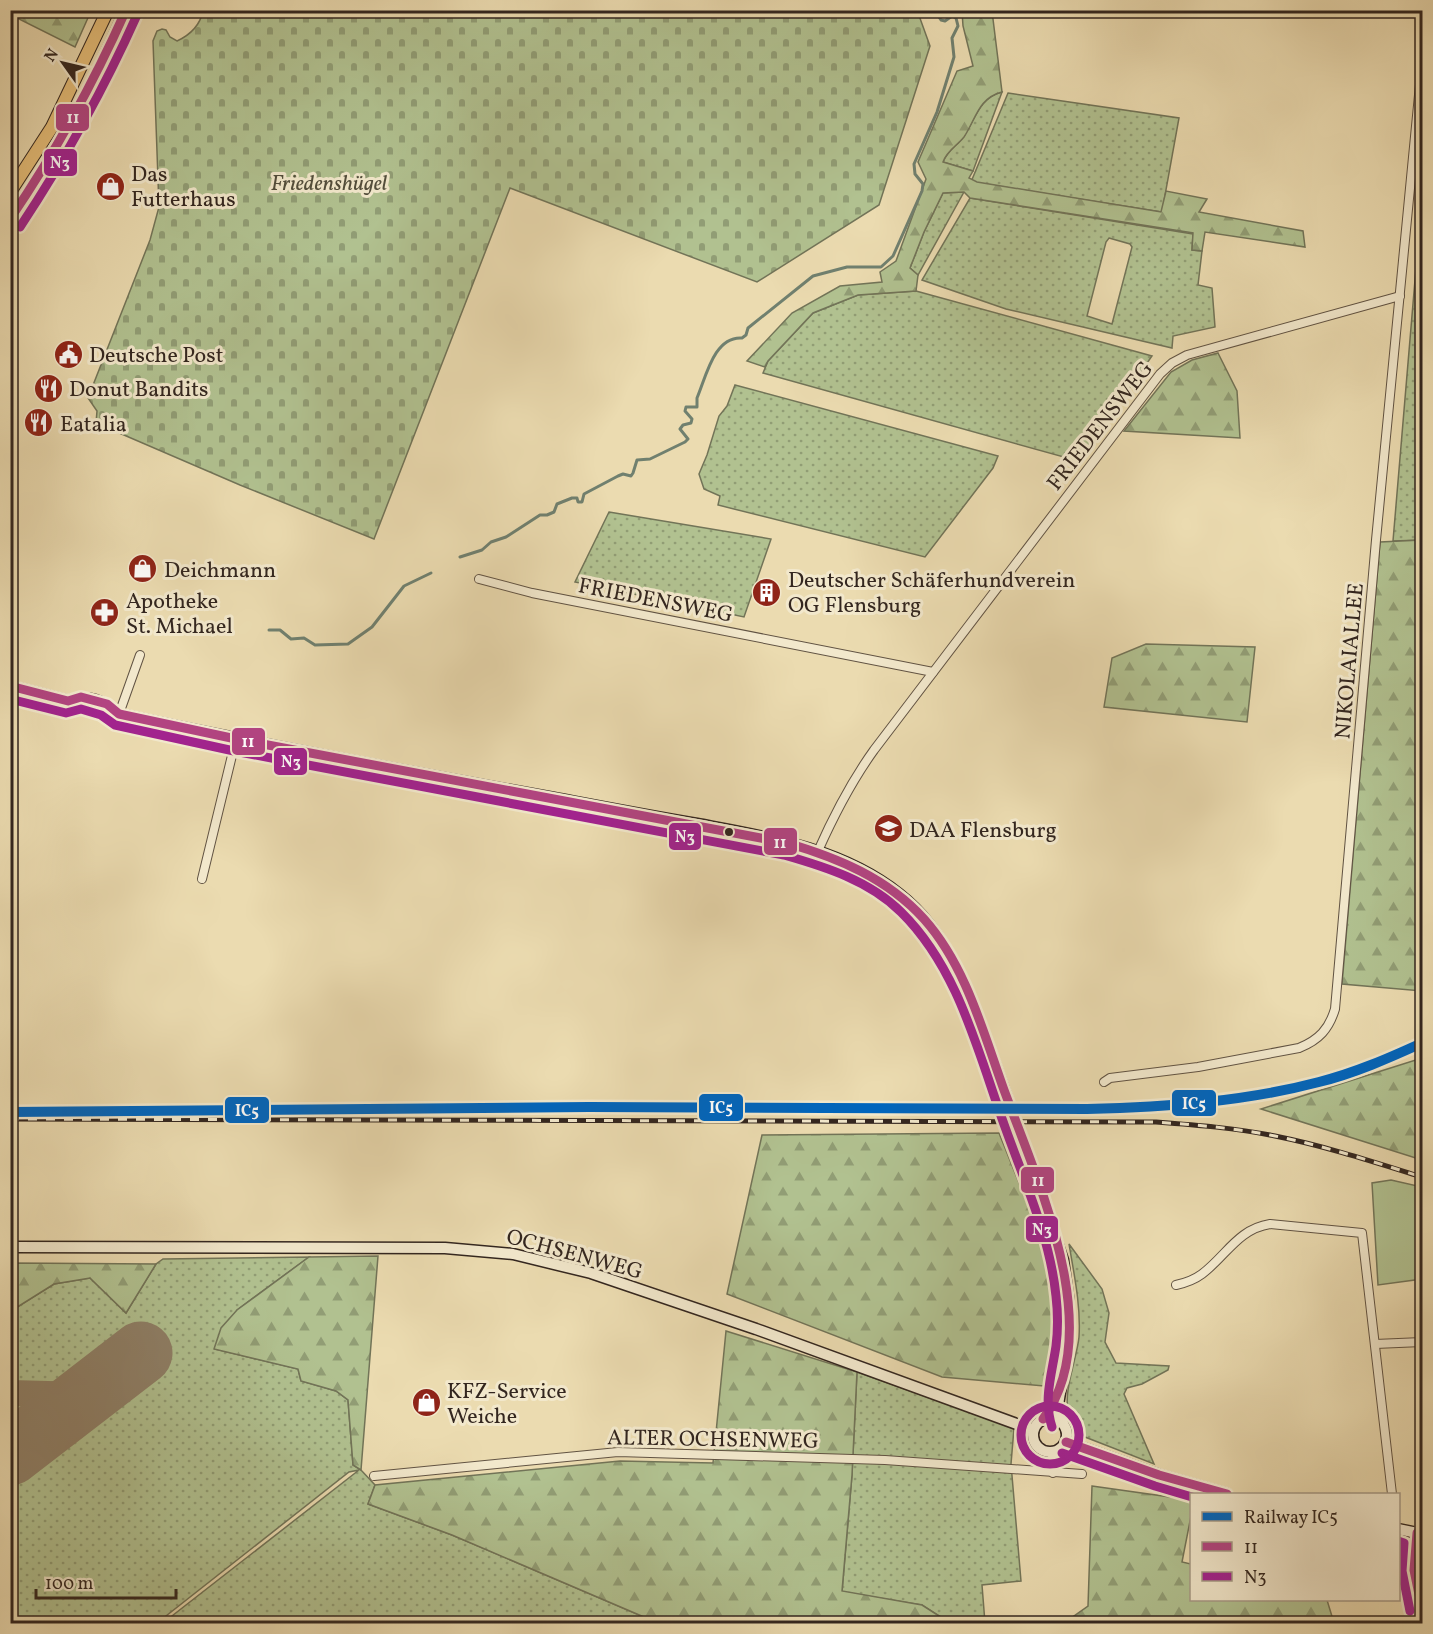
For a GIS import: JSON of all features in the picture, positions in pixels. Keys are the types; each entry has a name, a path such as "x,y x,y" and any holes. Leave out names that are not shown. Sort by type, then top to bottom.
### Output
{"main road":[{"path":"10,192 52,127 108,10"},
{"path":"10,220 60,143 105,57 126,10"}],"street":[{"name":"NIKOLAIALLEE","path":"1104,1082 1110,1078 1198,1067 1299,1048 1313,1042 1323,1034 1331,1022 1335,1009 1376,540 1422,64"},
{"name":"FRIEDENSWEG","path":"818,851 851,781 1160,374 1172,363 1187,355 1400,296"},
{"name":"FRIEDENSWEG","path":"479,579 532,593 933,672"},
{"path":"119,714 140,655"},
{"path":"10,686 68,701 81,696 107,705 119,714 236,739 734,831 818,851 873,875 901,895 925,920 950,955 968,993 1003,1087 1063,1260 1068,1297 1069,1336 1058,1411 1067,1432 1066,1442 1061,1449 1052,1453 1037,1447 1033,1430 1055,1404 1060,1388"},
{"path":"202,879 236,739"},
{"path":"1176,1285 1202,1274 1250,1229 1259,1226 1270,1224 1362,1233 1392,1493"},
{"name":"OCHSENWEG","path":"10,1247 446,1248 513,1254 591,1273 624,1284 767,1333 1033,1430"},
{"path":"1376,1344 1422,1342"},
{"path":"1043,1419 1054,1418 1062,1423"},
{"path":"1066,1442 1159,1475 1223,1493"},
{"name":"ALTER OCHSENWEG","path":"374,1476 618,1452 885,1460 1082,1474"},
{"path":"1052,1453 1053,1473"},
{"path":"1400,1529 1420,1534 1414,1570 1422,1609"}],"green space":[{"name":"Friedenshügel","path":"917,10 930,46 879,205 757,282 510,188 374,539 96,423 97,411 88,398 150,240 159,207 153,41 157,31 162,29 177,41 182,39 197,25 203,11"},
{"path":"10,11 91,11 75,47 11,15"},
{"path":"962,11 992,11 1002,92 983,104 964,137 943,162 973,171 969,178 977,182 1161,212 1166,191 1207,199 1199,212 1303,231 1305,247 1205,232 1202,251 1192,250 1193,233 970,198 964,192 943,193 910,268 918,275 916,291 858,295 813,313 765,367 747,361 792,313 840,286 882,282 880,272 896,261 926,179 918,162 957,71 973,66 963,26"},
{"path":"1002,92 973,171 943,162 947,154 964,136 983,104"},
{"path":"1008,93 1179,118 1162,212 971,182"},
{"path":"964,192 918,275 910,268 943,193"},
{"path":"1422,197 1422,540 1393,541"},
{"path":"970,198 1193,234 1192,250 1202,251 1198,285 1212,288 1215,327 1173,336 1172,348 1006,309 922,280","holes":["1109,238 1130,244 1132,247 1112,324 1087,316 1106,242"]},
{"path":"916,291 1152,356 1078,461 763,373 768,361 813,313 858,295"},
{"path":"1218,353 1237,391 1240,438 1124,431 1171,372 1192,360"},
{"path":"735,385 998,456 993,468 925,557 718,505 720,496 704,489 699,474 719,416 727,406"},
{"path":"609,512 771,539 744,617 575,582"},
{"path":"1422,540 1422,991 1342,984 1380,542"},
{"path":"1146,644 1255,647 1247,722 1104,707 1112,658"},
{"path":"1422,1058 1422,1160 1261,1109"},
{"path":"999,1133 1050,1260 1056,1315 1044,1386 942,1377 727,1294 762,1135"},
{"path":"1391,1180 1422,1187 1422,1279 1378,1285 1372,1183"},
{"path":"1069,1244 1102,1289 1109,1313 1105,1342 1116,1363 1169,1366 1168,1370 1142,1384 1127,1388 1124,1394 1154,1464 1085,1437 1070,1418 1067,1397 1078,1346 1079,1314"},
{"path":"378,1256 361,1470 353,1465 348,1400 336,1391 301,1381 298,1369 214,1349 221,1328 237,1310 309,1257"},
{"path":"309,1257 237,1310 215,1349 298,1369 301,1381 336,1391 348,1400 353,1465 361,1470 375,1485 368,1504 452,1535 658,1623 163,1623 359,1470 349,1472 157,1623 11,1624 11,1311 54,1284 90,1278 126,1313 156,1264 163,1259"},
{"path":"11,1263 156,1264 126,1313 90,1278 54,1284 11,1311"},
{"path":"726,1331 857,1372 852,1475 842,1591 922,1605 950,1623 658,1623 452,1535 368,1504 375,1485 620,1461 713,1463"},
{"path":"857,1372 1014,1428 1011,1464 1021,1581 982,1585 985,1623 950,1623 922,1605 842,1592 852,1475"},
{"path":"1092,1486 1190,1500 1190,1521 1182,1562 1190,1564 1190,1601 1327,1601 1334,1623 1064,1623 1088,1606"}],"waterway":[{"path":"460,557 482,550 491,542 506,537 540,515 554,512 557,504 572,498 577,498 578,502 582,502 584,494 623,474 631,476 637,460 650,459 685,442 688,439 680,429 683,425 691,423 692,419 685,411 686,407 697,407 697,398 712,359 724,344 746,335 748,328 813,276 847,267 881,267 893,256 922,191 923,184 915,174 914,164 937,112 954,57 952,38 958,26 956,18 952,16 945,21 941,20 939,17 941,10"},
{"path":"269,630 280,630 291,639 304,638 315,645 348,644 372,627 404,586 431,573"}],"taxiway":[{"path":"10,1393 86,1395"}],"runway":[{"path":"10,1454 141,1353"}],"railway":[{"path":"226,1110 265,1111"},
{"path":"10,1119 1156,1122 1231,1129 1275,1136 1331,1149 1422,1177"}],"rail line":[{"name":"IC5","path":"10,1112 589,1107 1087,1109 1145,1107 1233,1099 1290,1089 1346,1074 1422,1043"}],"transit line":[{"name":"11","path":"10,219 72,118 126,10"},
{"name":"N3","path":"20,227 53,176 83,123 137,15"},
{"name":"11","path":"10,686 68,701 81,697 107,704 119,714 236,739 787,843 825,855 861,871 894,892 910,905 939,937 962,978 981,1023 1048,1210 1060,1255 1068,1300 1069,1343 1061,1383 1043,1419"},
{"name":"N3","path":"10,699 66,713 81,709 101,715 115,725 234,751 784,855 847,876 889,901 921,935 938,959 965,1013 1036,1210 1053,1274 1057,1302 1057,1340 1048,1396 1052,1427"},
{"name":"N3","path":"1044,1406 1056,1406 1071,1414 1079,1429 1079,1435 1079,1441 1071,1456 1056,1464 1044,1464 1029,1456 1021,1441 1021,1429 1029,1414 1044,1406"},
{"name":"11","path":"1066,1442 1159,1475 1223,1493"},
{"name":"N3","path":"1062,1453 1190,1496"},
{"name":"11","path":"1417,1533 1414,1570 1422,1609"},
{"name":"N3","path":"1400,1542 1404,1543 1402,1571 1410,1611"}],"place":[{"name":"Das Futterhaus","path":"110,186"},
{"name":"Deutsche Post","path":"68,354"},
{"name":"Donut Bandits","path":"48,388"},
{"name":"Eatalia","path":"39,423"},
{"name":"Deichmann","path":"143,569"},
{"name":"Deutscher Schäferhundverein OG Flensburg","path":"767,592"},
{"name":"Apotheke St. Michael","path":"105,613"},
{"name":"DAA Flensburg","path":"888,829"},
{"name":"KFZ-Service Weiche","path":"426,1403"}]}
